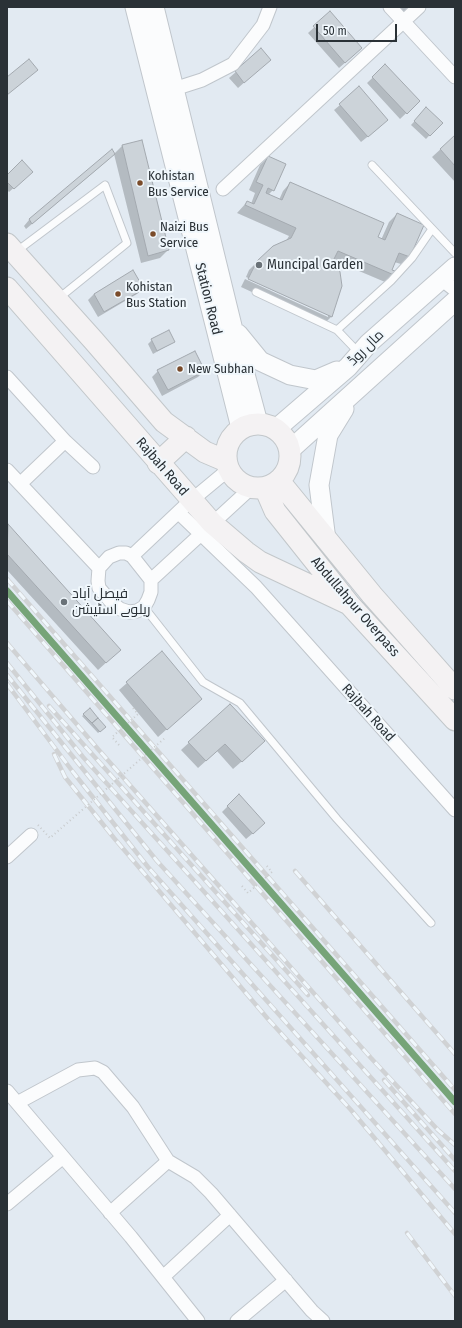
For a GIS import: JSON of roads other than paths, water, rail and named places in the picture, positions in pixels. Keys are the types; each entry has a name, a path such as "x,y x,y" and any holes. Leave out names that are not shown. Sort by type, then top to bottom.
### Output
{"main road":[{"name":"Station Road","path":"135,7 258,427"},
{"name":"Station Road","path":"154,7 258,427"},
{"path":"7,281 16,254 164,422 227,466"},
{"name":"مال روڈ","path":"258,427 354,360 450,279"},
{"name":"Rajbah Road","path":"7,288 158,463 185,507 206,528 260,562 350,604"},
{"name":"مال روڈ","path":"290,450 455,300"},
{"path":"232,326 260,361 290,375 316,380 354,360"},
{"path":"326,540 318,489 328,435 357,389"},
{"path":"258,427 287,442 290,450 288,467 265,486 242,484 234,478 227,466 226,451 228,442 234,434 258,427"},
{"path":"158,463 186,437"},
{"name":"Abdullahpur Overpass","path":"265,486 326,540 455,689"},
{"name":"Abdullahpur Overpass","path":"265,486 275,511 350,604 455,720"}],"street":[{"path":"174,89 202,80 233,64 263,26 270,7"},
{"path":"390,7 455,77"},
{"path":"223,189 419,7"},
{"path":"7,377 65,441 93,467"},
{"path":"20,484 65,441"},
{"path":"132,556 227,466"},
{"path":"7,470 99,568"},
{"path":"151,580 206,528 265,486"},
{"name":"Rajbah Road","path":"206,528 256,587 455,810"},
{"path":"126,553 132,556 151,580 151,592 144,607 128,612 112,603 100,588 99,568 103,562 114,555 126,553"},
{"path":"7,857 34,830"},
{"path":"17,1103 78,1070 96,1068 103,1072 133,1107 168,1161 195,1177 230,1215 312,1311 323,1321"},
{"path":"7,1091 110,1213 198,1321"},
{"path":"7,1204 63,1157"},
{"path":"110,1213 168,1161"},
{"path":"163,1277 230,1215"},
{"path":"237,1321 286,1280"}],"lane":[{"path":"372,165 455,253"},
{"path":"16,254 105,185 127,243 57,299"},
{"path":"337,330 392,281 412,258 432,229"},
{"path":"256,292 337,330 354,360"},
{"path":"144,607 203,682 240,703 337,820 431,923"}],"railway":[{"path":"7,579 455,1090"},
{"path":"7,601 455,1114"},
{"path":"7,643 98,749 371,1058 438,1130 455,1145"},
{"path":"7,663 83,757 455,1171"},
{"path":"7,675 157,861 455,1189"},
{"path":"7,684 73,772 148,867 455,1213"},
{"path":"49,706 308,995"},
{"path":"54,754 65,777 114,838 268,1019 351,1110 455,1234"},
{"path":"295,871 455,1054"},
{"path":"384,1080 455,1160"},
{"path":"407,1233 455,1296"}],"place":[{"name":"Kohistan Bus Service","path":"140,183"},
{"name":"Naizi Bus Service","path":"153,234"},
{"name":"Muncipal Garden","path":"259,265"},
{"name":"Kohistan Bus Station","path":"118,294"},
{"name":"New Subhan","path":"180,369"},
{"name":"فیصل آباد ریلوے اسٹیشن","path":"64,602"}]}
